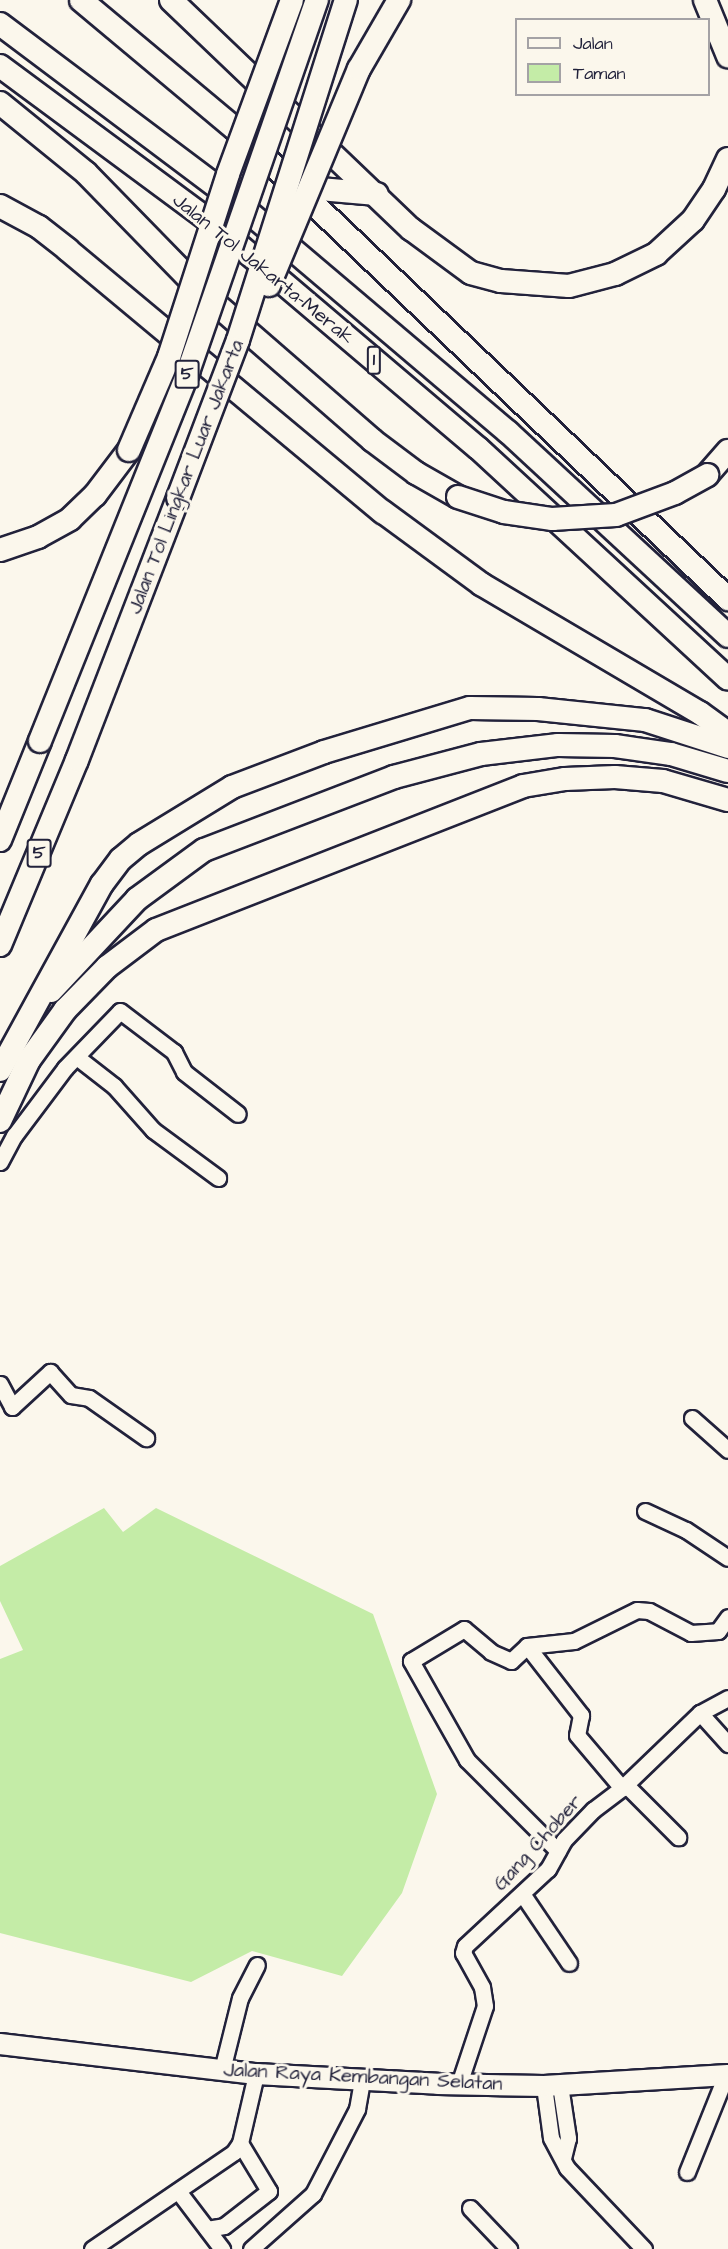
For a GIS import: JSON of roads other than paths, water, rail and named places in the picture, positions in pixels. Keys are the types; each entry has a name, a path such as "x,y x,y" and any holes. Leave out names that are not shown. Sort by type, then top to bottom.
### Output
{"highway":[{"path":"81,0 234,128 728,599"},
{"path":"171,0 377,194 411,229 471,273 526,285 568,286 615,274 656,254 693,220 714,189 728,159"},
{"path":"0,550 38,537 70,519 95,495 129,450 169,357 228,174 292,0"},
{"name":"Jalan Tol Lingkar Luar Jakarta","path":"0,840 188,372 317,0"},
{"name":"Jalan Tol Lingkar Luar Jakarta","path":"0,945 77,760 238,340 346,0"},
{"path":"238,340 270,284 359,69 399,0"},
{"path":"705,0 728,56"},
{"name":"Jalan Tol Jakarta–Merak","path":"0,24 242,207 508,432 728,636"},
{"name":"Jalan Tol Jakarta–Merak","path":"0,66 225,234 478,448 728,679"},
{"path":"0,103 86,173 202,292 372,440 416,473 458,497 504,512 552,519 616,515 675,493 707,475 728,451"},
{"path":"297,187 377,194"},
{"path":"0,206 25,218 68,250 383,512 482,584 700,713 728,734"},
{"path":"0,1070 102,884 130,852 232,787 324,752 470,708 495,707 645,720 728,747"},
{"path":"38,1000 58,985 137,899 204,850 394,777 481,754 558,745 615,746 671,754 728,771"},
{"path":"0,1121 29,1060 64,1010 107,967 156,930 523,786 565,779 615,777 663,781 728,800"}],"main road":[{"name":"Jalan Raya Kembangan Selatan","path":"0,2044 256,2074 362,2080 552,2085 727,2075"}],"street":[{"path":"0,1162 33,1110 65,1068 78,1058 121,1011 174,1052 184,1072 238,1114"},
{"path":"78,1058 114,1086 153,1130 218,1178"},
{"path":"0,1384 12,1407 50,1372 71,1395 89,1398 146,1437"},
{"path":"692,1418 728,1450"},
{"path":"645,1511 686,1530 728,1558"},
{"path":"558,1851 467,1760 411,1661 464,1629 507,1661 528,1646 574,1641 637,1610 649,1611 691,1633 723,1634 728,1617"},
{"path":"528,1646 581,1716 577,1735 624,1787 678,1837"},
{"name":"Gang Chober","path":"459,2084 485,2006 482,1986 463,1948 548,1869 558,1851 593,1810 624,1787 700,1713 728,1698"},
{"path":"700,1713 728,1744"},
{"path":"523,1894 569,1963"},
{"path":"222,2070 240,1998 257,1965"},
{"path":"92,2249 220,2164 240,2143 256,2074"},
{"path":"687,2172 727,2075"},
{"path":"251,2249 313,2194 357,2109 362,2080"},
{"path":"552,2085 568,2138 562,2158 567,2168 644,2249"},
{"path":"207,2229 224,2226 269,2191 240,2143"},
{"path":"178,2191 222,2249"},
{"path":"470,2208 509,2249"}]}
